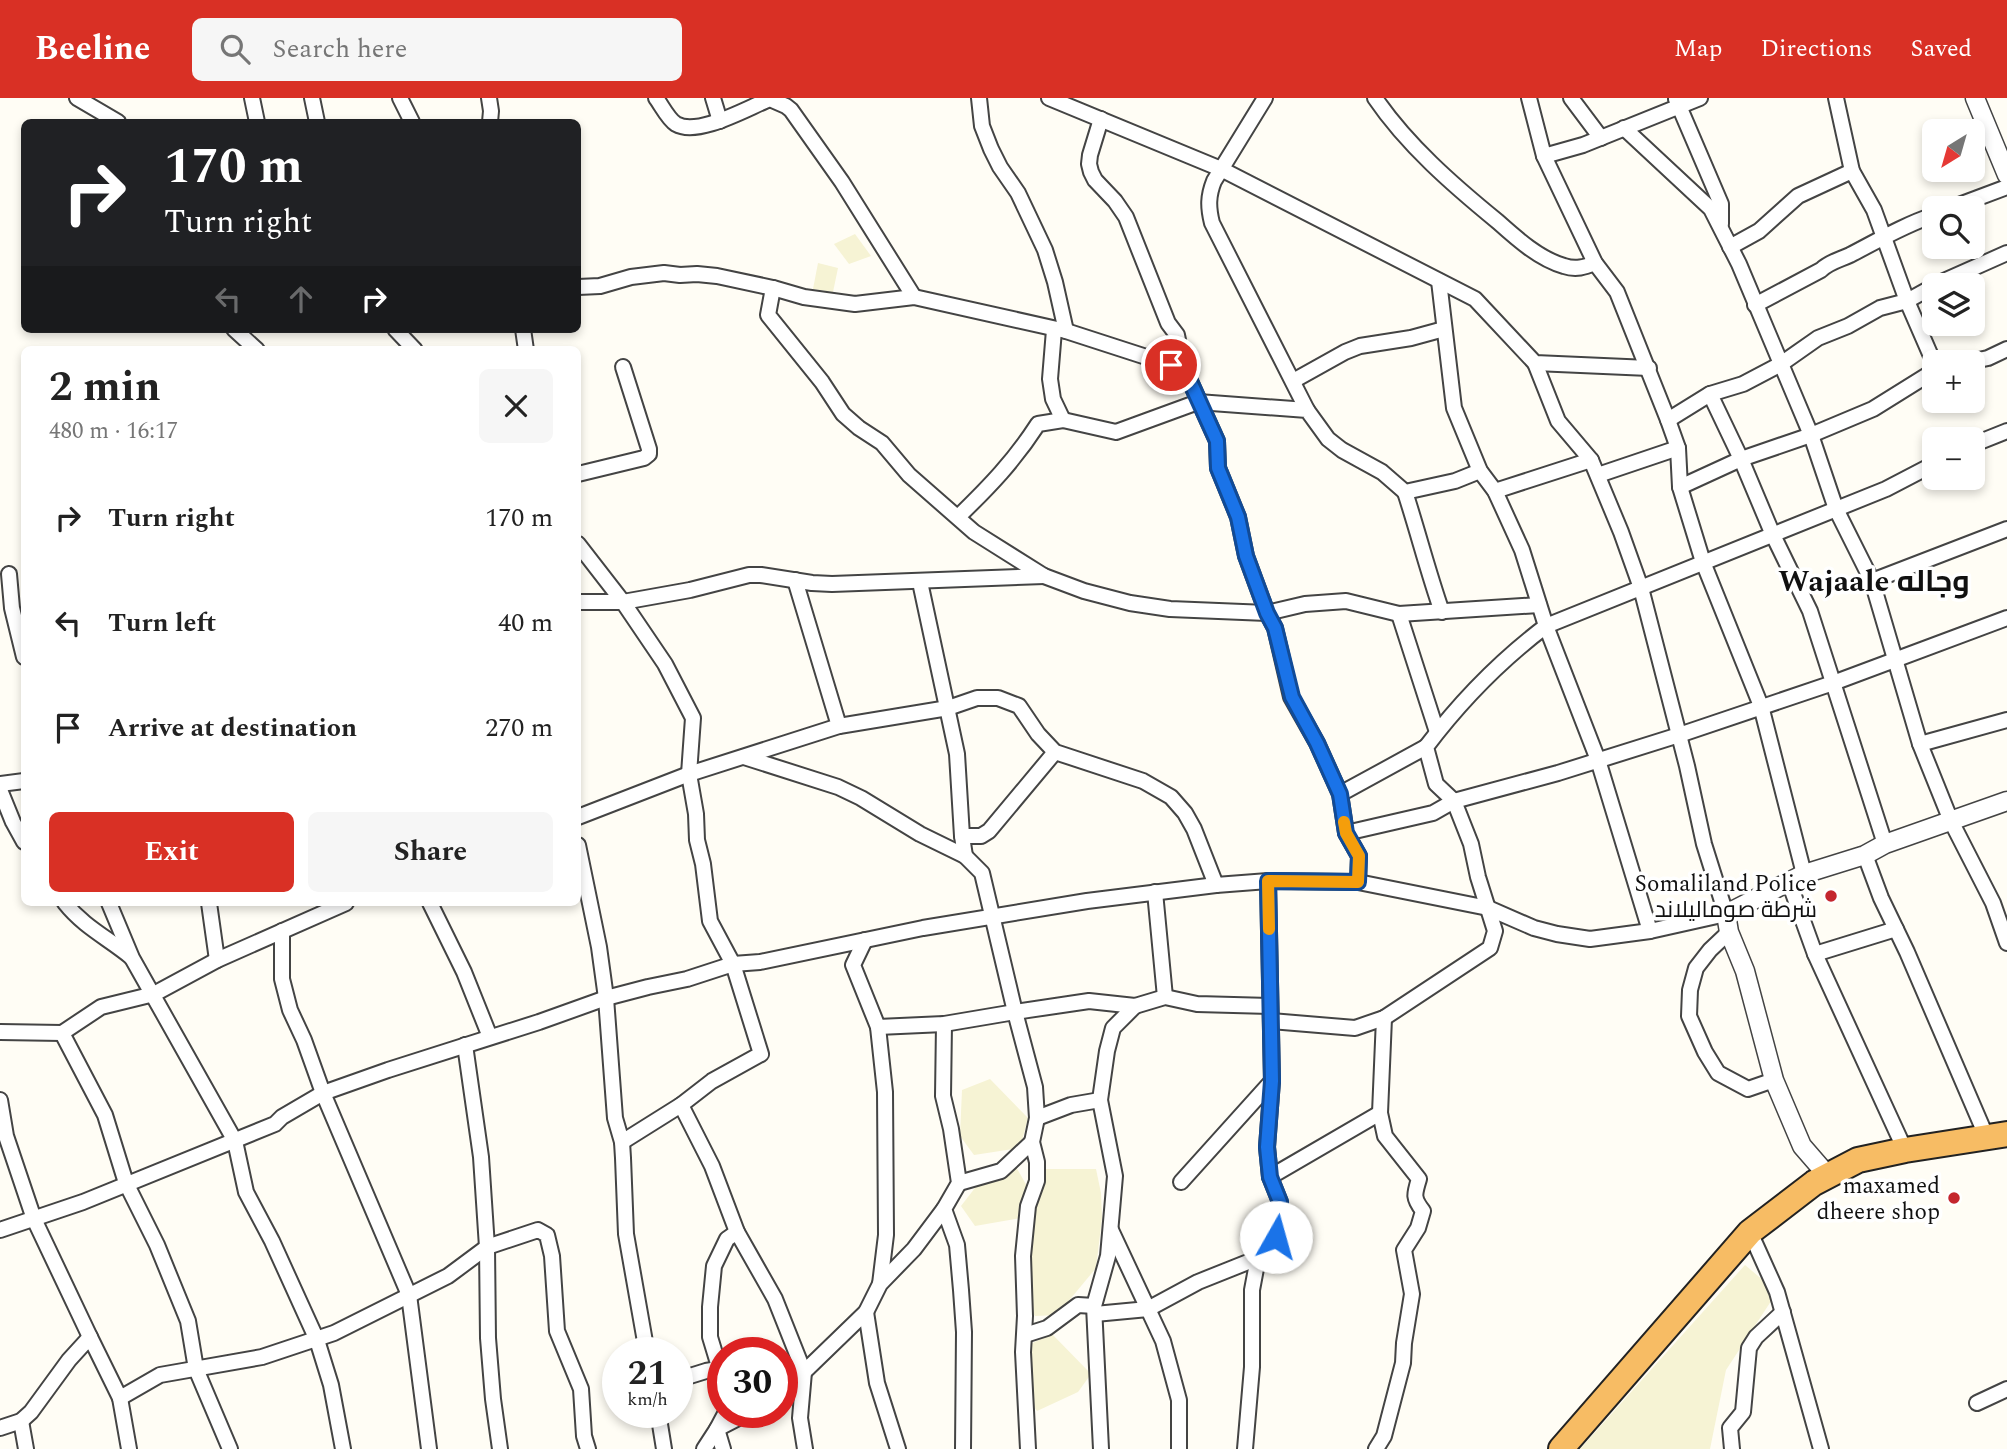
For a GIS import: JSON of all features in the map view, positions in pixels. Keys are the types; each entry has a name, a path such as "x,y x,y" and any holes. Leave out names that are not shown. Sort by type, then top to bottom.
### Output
{"highway":[{"path":"1560,1449 1750,1233 1814,1183 1857,1160 1997,1136"}],"street":[{"path":"77,98 113,119"},
{"path":"252,98 256,119"},
{"path":"312,98 316,119"},
{"path":"400,98 410,119"},
{"path":"489,98 490,119"},
{"path":"656,98 671,119 686,127 720,121 770,99 786,106 842,182 914,296"},
{"path":"713,98 720,121"},
{"path":"979,98 982,126 991,149 1018,193 1045,250 1055,282 1060,330 1050,379 1053,399 1063,420"},
{"path":"1049,98 1221,169 1475,299 1535,363 1558,421 1591,460 1641,589 1704,844 1729,932 1745,971 1774,1080 1802,1146 1828,1176"},
{"path":"1265,98 1214,181 1208,200 1212,223 1307,410 1328,439 1382,472 1405,492 1442,612"},
{"path":"1375,98 1393,122 1439,170 1517,238 1562,266 1583,268 1595,263"},
{"path":"1529,98 1544,156 1595,263 1617,292 1668,419 1678,448 1680,487 1703,562 1761,706 1815,954 1905,1150"},
{"path":"1571,98 1601,138"},
{"path":"1544,156 1601,138 1677,102 1700,98"},
{"path":"1836,98 1853,171 1874,211 1928,350"},
{"path":"1975,98 2007,175"},
{"path":"1677,102 1721,204 1721,229"},
{"path":"1101,119 1090,155 1091,172 1126,218 1168,323 1177,335 1189,379 1217,441 1218,468 1238,517 1246,556 1279,643 1284,673 1292,697 1340,794 1346,833 1359,856 1358,882"},
{"path":"1624,128 1711,209 1730,247 1811,435 1836,509 1872,582 1920,744 1951,821 1993,903 2007,943"},
{"path":"1730,247 1759,231 1798,196 1853,171"},
{"path":"1983,196 2007,187"},
{"path":"1755,305 1821,270 1827,264 1922,220"},
{"path":"1963,273 2007,253"},
{"path":"581,287 600,286 631,277 664,273 718,276 804,297 855,304 914,296 1060,330 1171,365 1189,379"},
{"path":"1439,281 1454,408 1480,471 1495,491 1522,550 1546,626 1598,760 1650,931"},
{"path":"773,288 768,316 822,382 843,414 882,443 909,475 974,532 1044,576 1084,591 1130,603 1170,609 1267,613 1305,604 1346,601 1399,614 1539,606"},
{"path":"1668,419 1710,394 1743,384 1781,364 1818,338 1848,326 1880,307 1907,301 1922,293"},
{"path":"1293,381 1360,346 1411,338 1444,329"},
{"path":"238,333 253,346"},
{"path":"399,333 411,346"},
{"path":"1985,359 2007,349"},
{"path":"1535,363 1649,368"},
{"path":"581,473 644,458 649,454 623,367"},
{"path":"1680,487 1741,459 1811,435 1873,408 1922,378"},
{"path":"1710,394 1810,611 1885,844"},
{"path":"958,517 1004,471 1038,424 1063,420 1116,432 1198,402 1307,410"},
{"path":"1985,440 2007,431"},
{"path":"1598,475 1678,448"},
{"path":"1495,491 1591,460"},
{"path":"1340,794 1426,747 1484,680 1518,646 1546,626 1886,489 1922,470"},
{"path":"1405,492 1455,481 1480,471"},
{"path":"1872,582 2007,529"},
{"path":"581,548 623,602 665,664 693,718 689,774 710,921 733,964 761,1054 712,1081 681,1105 622,1142"},
{"path":"11,575 12,608 21,645"},
{"path":"581,602 623,602 690,590 749,575 832,584 1044,576"},
{"path":"795,580 839,726"},
{"path":"920,582 957,754 965,856"},
{"path":"1399,614 1437,732"},
{"path":"1346,833 1433,813 1454,801 1558,774 1679,735 1833,683 2007,618"},
{"path":"581,816 689,774 839,726 948,708 977,698 998,698 1018,706 1055,752 1143,781 1171,797 1194,829 1216,885"},
{"path":"1920,744 2007,720"},
{"path":"1271,1021 1355,1028 1384,1018 1490,948 1495,931 1471,844 1454,801 1436,784 1426,747"},
{"path":"962,836 981,836 989,831 1055,752"},
{"path":"744,757 838,787 861,798 920,834 965,856 982,873 1014,1012 1035,1087 1037,1118 1032,1142 1037,1162 1037,1181 1028,1206 1023,1256 1023,1352 1028,1449"},
{"path":"0,784 21,781"},
{"path":"0,790 21,837"},
{"path":"0,1230 83,1202 275,1124 323,1093 606,998 687,979 733,964 761,962 993,916 1155,892 1268,881 1358,882 1488,908 1534,928 1590,939 1650,931 1726,914 1797,878 2007,801"},
{"path":"1865,855 1881,898 1997,1136"},
{"path":"581,860 599,947 606,998 615,1118 622,1142 626,1234 644,1337"},
{"path":"1024,1335 1047,1328 1078,1305 1095,1310 1148,1309 1198,1282 1258,1258 1276,1237 1280,1202 1270,1177 1267,1147 1272,1081 1268,881"},
{"path":"1155,892 1165,997"},
{"path":"1993,903 2007,897"},
{"path":"68,906 99,935 132,958"},
{"path":"110,906 132,958 235,1140 246,1192 272,1241 317,1340 331,1385 343,1449"},
{"path":"209,906 217,960"},
{"path":"431,906 464,972 490,1037"},
{"path":"0,1032 61,1033 101,1007 154,994 217,960 282,930 314,909"},
{"path":"1815,954 1896,929"},
{"path":"282,930 282,979 290,1010 409,1295 429,1449"},
{"path":"1729,932 1696,968 1690,989 1689,1016 1718,1073 1748,1089 1774,1080"},
{"path":"866,940 853,965 878,1027 885,1092 886,1235 880,1284"},
{"path":"878,1027 944,1024 1089,1002 1135,1006 1165,997 1197,1004 1270,1006"},
{"path":"1101,1449 1095,1310 1108,1256 1115,1176 1100,1100 1113,1028 1135,1006"},
{"path":"1376,1449 1384,1436 1403,1363 1412,1294 1404,1250 1418,1228 1423,1212 1415,1200 1419,1179 1385,1136 1380,1113 1384,1018"},
{"path":"798,1377 866,1312 880,1284 914,1250 959,1183 943,1096 944,1024"},
{"path":"61,1033 105,1115 126,1183 157,1245 188,1321 196,1368 230,1449"},
{"path":"465,1045 481,1157 487,1247 488,1338 500,1449"},
{"path":"1181,1182 1272,1081"},
{"path":"0,1100 6,1136 34,1219 120,1398 129,1449"},
{"path":"1037,1118 1071,1105 1100,1100"},
{"path":"681,1105 712,1166 737,1232 775,1299 804,1372 800,1418 805,1449"},
{"path":"1270,1177 1380,1113"},
{"path":"959,1183 1001,1171 1032,1142"},
{"path":"944,1209 957,1245 961,1290 964,1332 962,1449"},
{"path":"1110,1227 1163,1341 1179,1401 1179,1449"},
{"path":"120,1398 160,1375 262,1357 317,1340 448,1276 487,1247 538,1230 547,1235 552,1256 557,1331 581,1389 584,1436 588,1449"},
{"path":"710,1337 714,1266 727,1239 737,1232"},
{"path":"1750,1233 1777,1292 1821,1449"},
{"path":"1245,1449 1252,1367 1252,1290 1258,1258"},
{"path":"866,1312 877,1383 898,1449"},
{"path":"1732,1449 1730,1428 1743,1412 1749,1348 1756,1337 1783,1312"},
{"path":"0,1428 21,1421 32,1412 69,1360 90,1337"},
{"path":"1977,1403 2007,1390"},
{"path":"21,1421 26,1449"},
{"path":"661,1428 664,1449"},
{"path":"704,1449 717,1429"},
{"path":"717,1429 723,1449"}],"shaded area":[{"path":"855,234 871,256 849,264 834,244"},
{"path":"818,263 838,268 833,292 813,289"},
{"path":"990,1079 1028,1118 1020,1148 974,1155 960,1136 962,1090"},
{"path":"1015,1165 1028,1188 1021,1218 975,1226 961,1206 985,1175"},
{"path":"1041,1169 1096,1169 1102,1218 1096,1268 1057,1315 1035,1316 1021,1297"},
{"path":"1745,1265 1777,1292 1726,1370 1710,1449 1580,1449"},
{"path":"1052,1334 1091,1374 1078,1392 1037,1411 1023,1392 1026,1346"}],"slow traffic":[{"path":"1269,929 1268,881 1358,882 1359,856 1346,833 1344,822"}],"place":[{"name":"Somaliland Police شرطة صوماليلاند","path":"1831,896"},
{"name":"maxamed dheere shop","path":"1954,1198"}],"district":[{"name":"Wajaale وجاله","path":"1874,581"}],"route":[{"path":"1171,365 1189,379 1217,441 1218,468 1238,517 1246,556 1275,628 1292,697 1340,794 1346,833 1359,856 1358,882 1268,881 1272,1081 1267,1147 1270,1177 1280,1202 1276,1237"}]}
